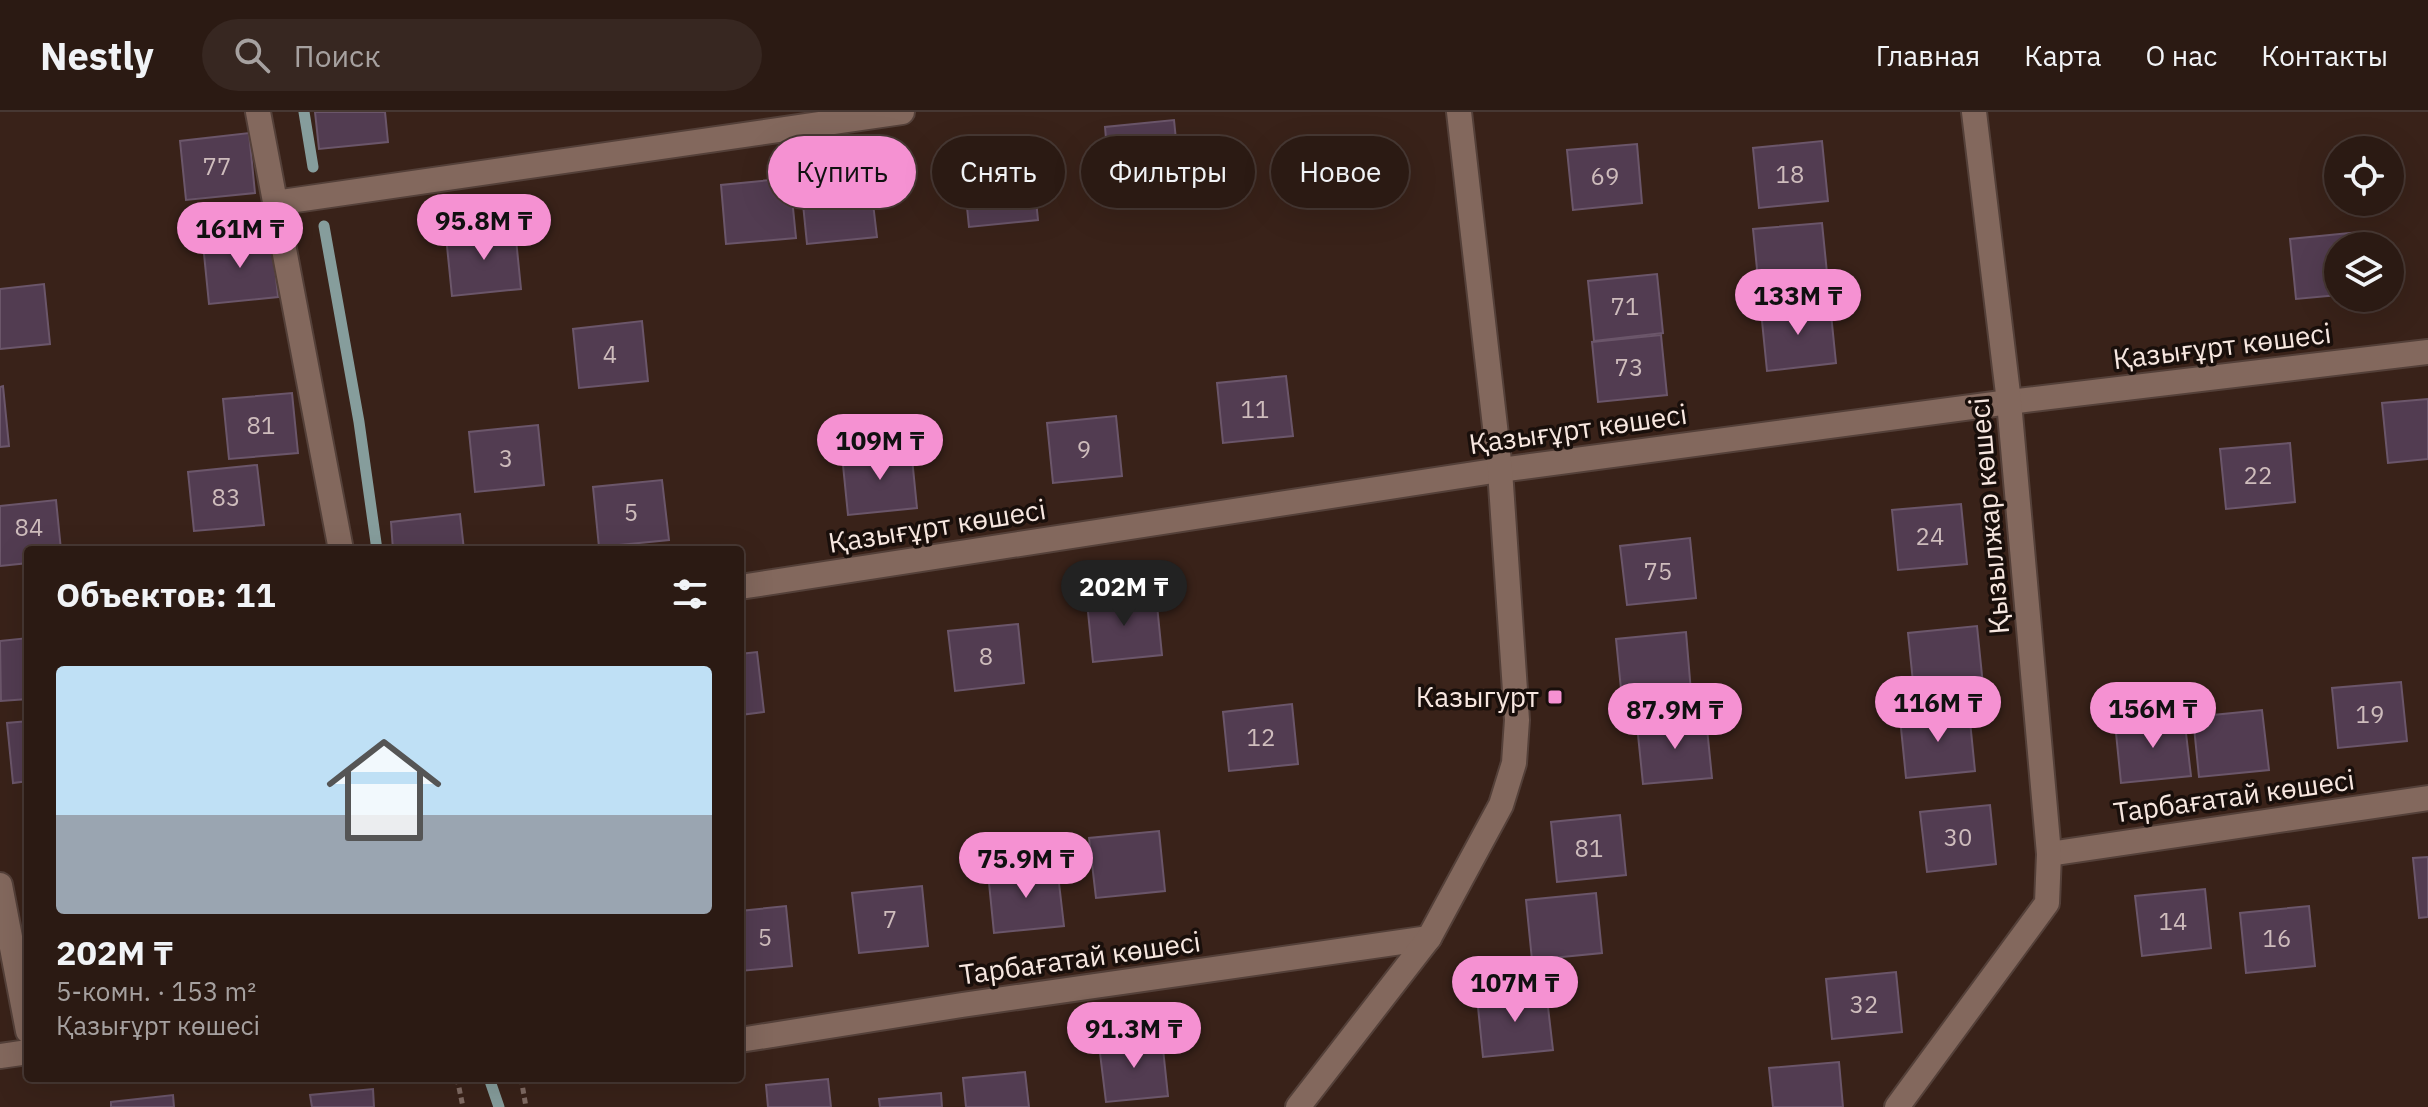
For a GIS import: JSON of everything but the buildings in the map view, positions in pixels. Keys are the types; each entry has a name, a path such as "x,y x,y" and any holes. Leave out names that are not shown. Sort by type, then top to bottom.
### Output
{"street":[{"path":"258,112 340,546"},
{"path":"275,203 902,112"},
{"path":"1298,1107 1429,938 1501,805 1514,763 1517,720 1500,470 1459,112"},
{"name":"Қызылжар көшесі","path":"1897,1107 2047,903 2049,854 2009,402 1974,112"},
{"name":"Қазығұрт көшесі","path":"744,586 1500,470 2009,402 2428,352"},
{"name":"Тарбағатай көшесі","path":"2049,854 2428,798"},
{"path":"0,885 24,1010"},
{"name":"Тарбағатай көшесі","path":"744,1039 1429,938"},
{"path":"0,1056 24,1053"}],"path":[{"path":"458,1082 463,1107"},
{"path":"522,1082 526,1107"}],"waterway":[{"path":"304,112 313,167"},
{"path":"324,226 359,422 376,546"},
{"path":"490,1082 499,1107"}],"place":[{"name":"Казыгурт","path":"1555,697"}]}
